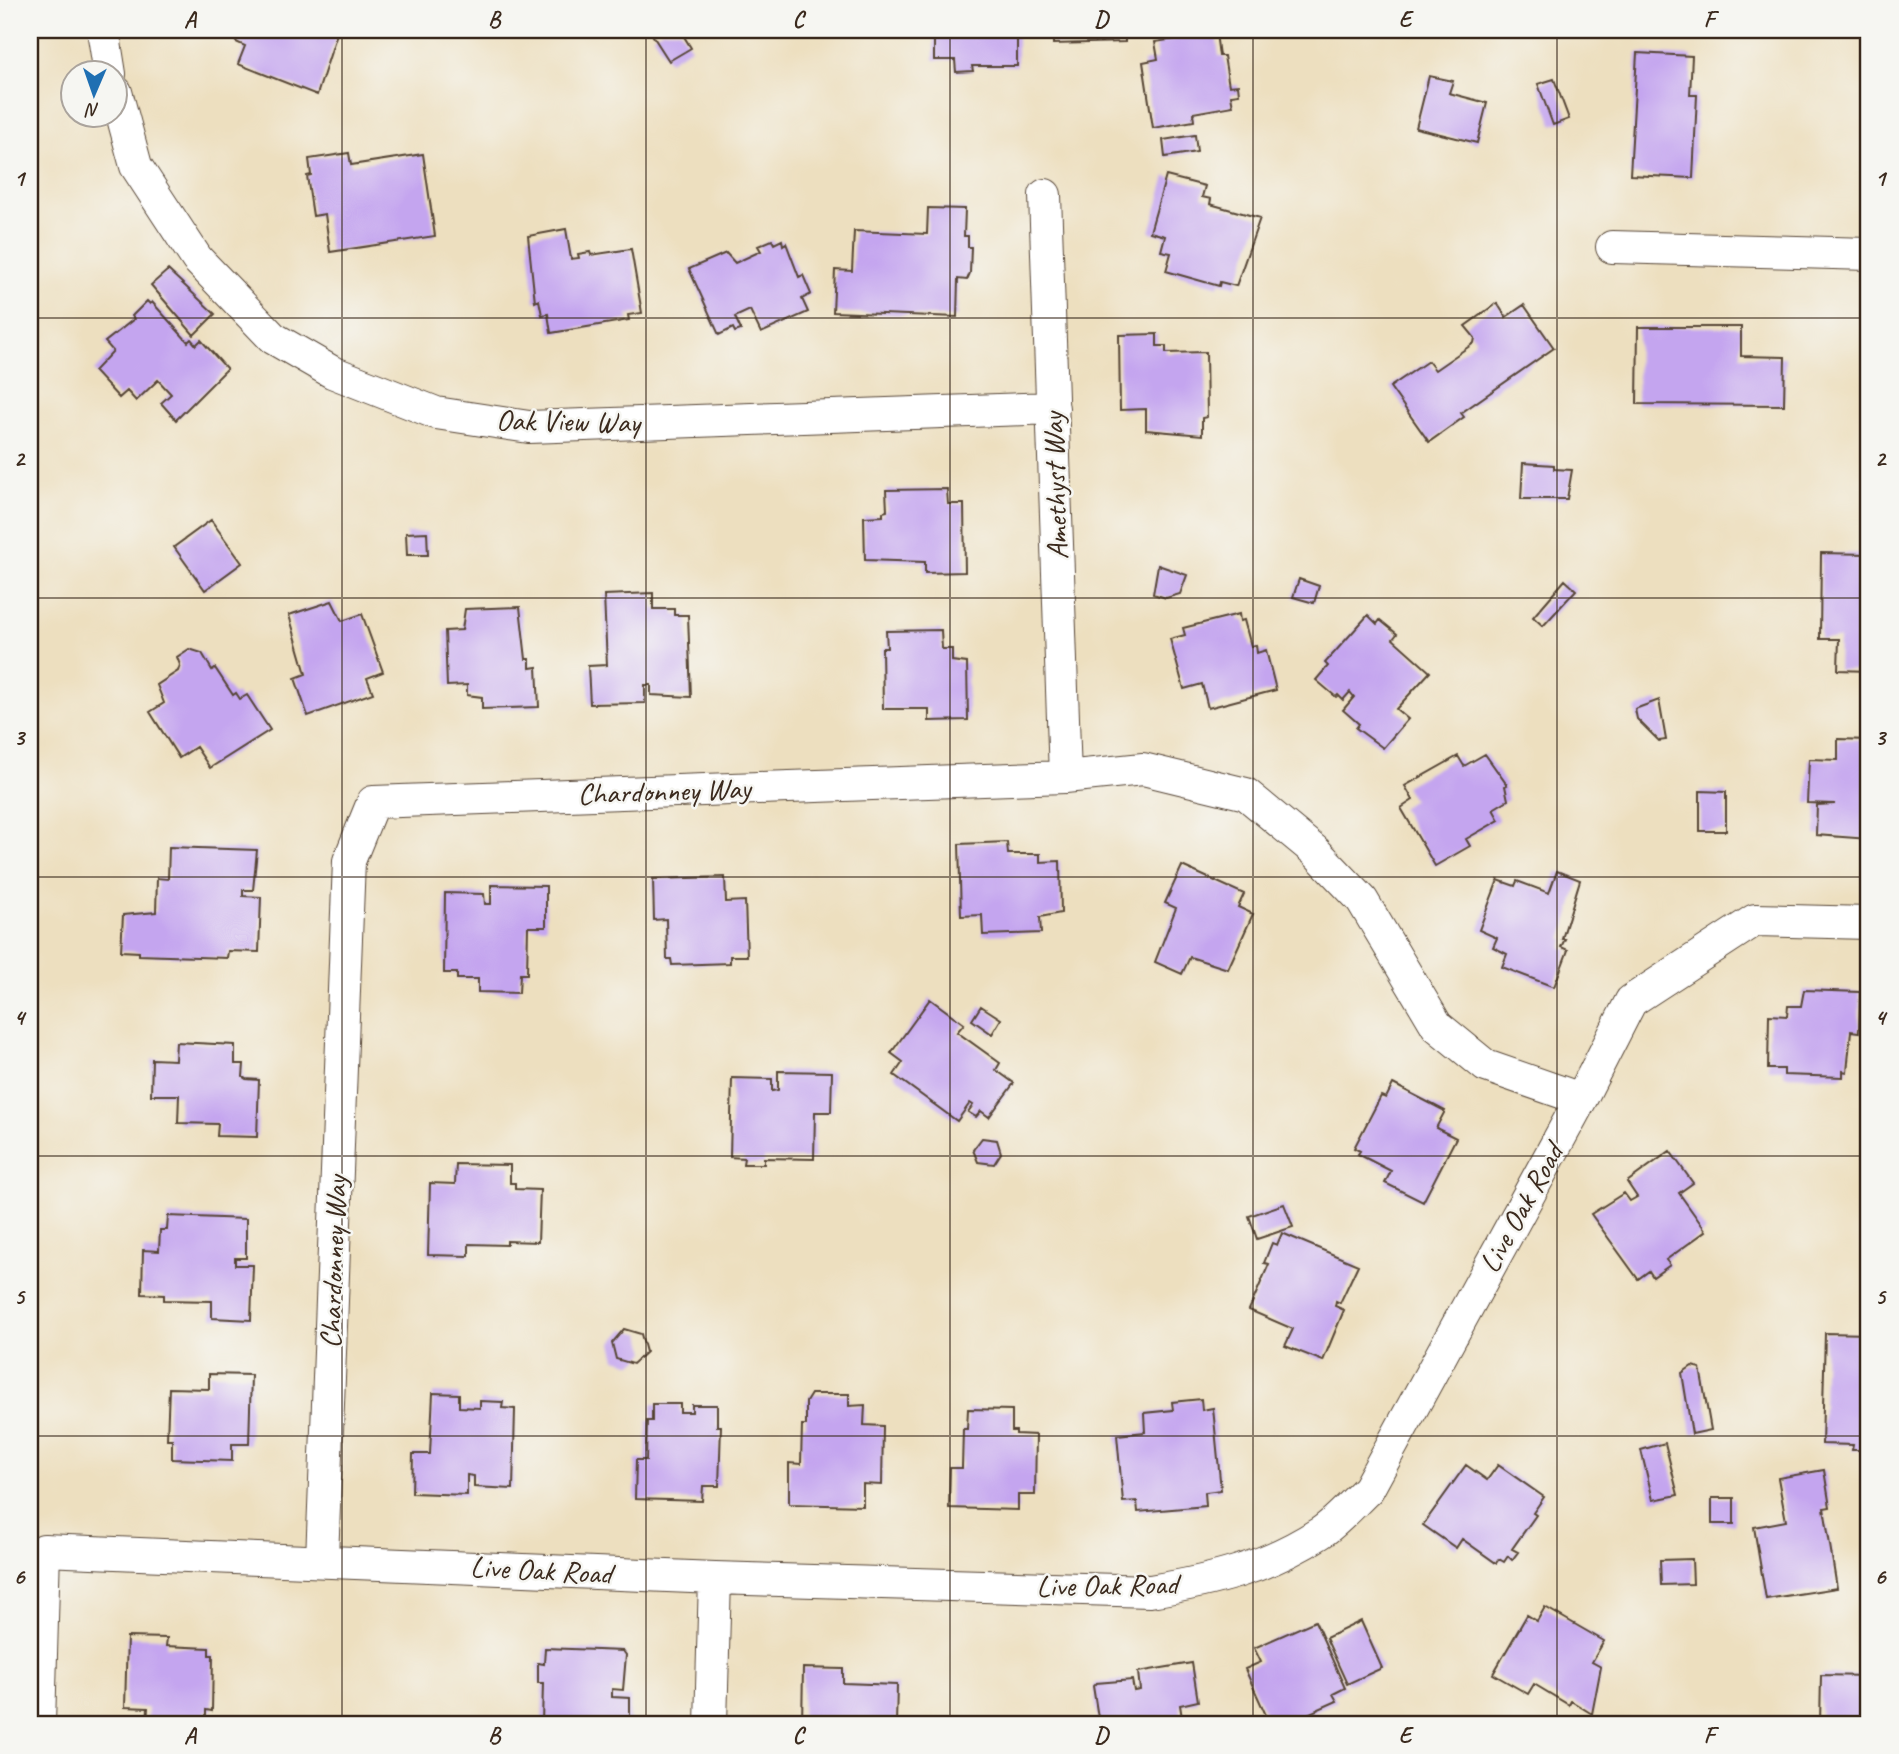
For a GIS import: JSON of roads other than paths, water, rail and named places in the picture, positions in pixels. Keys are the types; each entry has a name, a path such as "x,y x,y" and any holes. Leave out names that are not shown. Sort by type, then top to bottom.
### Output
{"street":[{"path":"103,30 108,60"},
{"name":"Oak View Way","path":"126,130 136,166 197,259 273,338 332,372 436,413 529,427 1053,408"},
{"name":"Amethyst Way","path":"1045,195 1065,777"},
{"path":"1612,247 1869,254"},
{"name":"Chardonney Way","path":"322,1559 349,861 373,802 1065,777 1143,769 1246,793 1315,851 1362,900 1437,1026 1486,1066 1581,1099"},
{"name":"Live Oak Road","path":"38,1724 44,1550 322,1559 715,1578 1150,1591 1213,1581 1270,1561 1322,1532 1368,1489 1581,1099 1631,1001 1755,920 1869,923"},
{"path":"711,1724 715,1578"}]}
